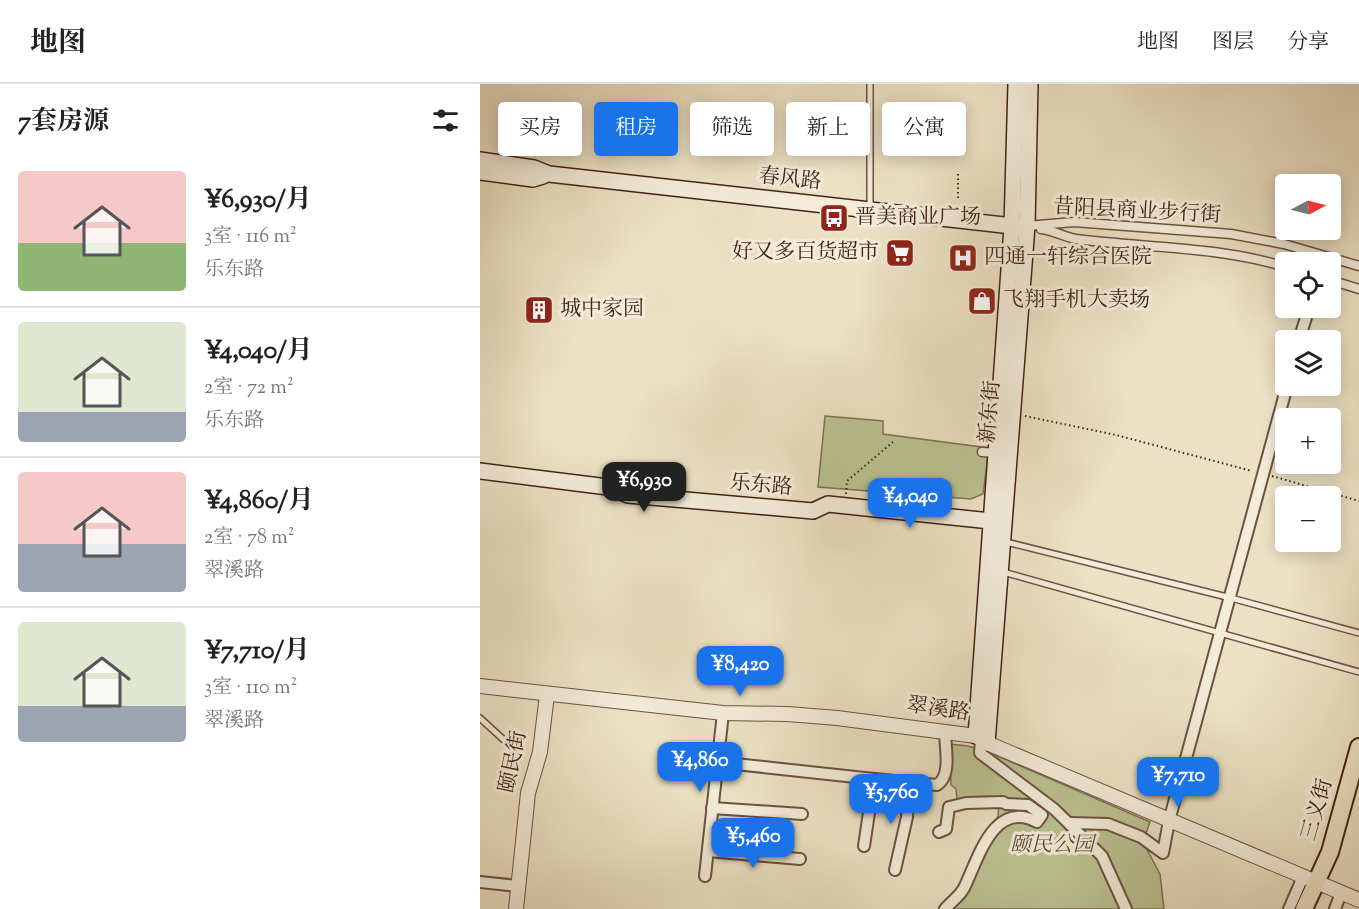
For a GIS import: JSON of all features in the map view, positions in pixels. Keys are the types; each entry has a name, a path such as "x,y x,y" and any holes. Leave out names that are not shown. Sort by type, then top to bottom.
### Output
{"main road":[{"name":"新东街","path":"981,739 1001,541 990,453 1020,227 1016,84"},
{"name":"新东街","path":"981,739 997,522 1012,413 1020,227 1030,84"},
{"name":"春风路","path":"480,160 534,168 549,174 1020,227"},
{"name":"春风路","path":"480,172 533,179 549,174"},
{"name":"乐东路","path":"480,471 608,487 628,495 813,511 828,504 997,522"},
{"name":"三义街","path":"1322,885 1359,747"},
{"name":"三义街","path":"1322,885 1338,861 1359,784"},
{"path":"1304,909 1322,885"},
{"path":"1316,909 1322,885"}],"street":[{"name":"昔阳县商业步行街","path":"1020,227 1074,222 1231,234 1299,252"},
{"name":"昔阳县商业步行街","path":"1020,227 1054,231 1073,239 1216,252 1275,265"},
{"name":"昔阳县商业步行街","path":"1341,262 1359,266"},
{"path":"1341,283 1359,288"},
{"path":"1070,823 1108,824 1141,837 1163,853 1169,821 1284,396"},
{"name":"翠溪路","path":"480,686 723,713 788,714 945,731 981,739 1359,900"},
{"name":"颐民街","path":"516,909 528,794 540,752 547,695"},
{"path":"705,876 723,713"},
{"path":"717,762 937,785 943,782 946,774 945,731"},
{"path":"981,739 980,753 1070,823 1102,855 1126,909"},
{"path":"864,846 874,779"},
{"path":"895,870 908,817 909,783"},
{"path":"939,832 946,829 949,807 966,803 1003,802 1028,806 1042,815 1037,822 1028,817 1016,816 1005,819 987,838 963,891 945,909"},
{"path":"712,808 802,814"},
{"path":"708,851 800,859"},
{"path":"480,882 518,886"},
{"path":"1289,909 1322,885 1335,909"}],"lane":[{"path":"870,84 870,211"},
{"path":"1001,541 1231,598 1359,633"},
{"path":"999,571 1359,672"},
{"path":"480,718 505,741"}],"path":[{"path":"958,173 958,198"},
{"path":"1012,413 1116,435 1359,501"},
{"path":"844,506 847,481 893,442"}],"green space":[{"path":"825,416 883,421 883,434 989,448 983,494 971,499 818,487"},
{"name":"颐民公园","path":"950,744 988,752 1150,822 1143,842 1160,874 1164,909 945,909 960,890 998,816 999,800 957,801 956,789 951,785"}],"place":[{"name":"晋美商业广场","path":"834,218"},
{"name":"好又多百货超市","path":"900,253"},
{"name":"四通一轩综合医院","path":"963,258"},
{"name":"飞翔手机大卖场","path":"982,301"},
{"name":"城中家园","path":"539,310"}]}
